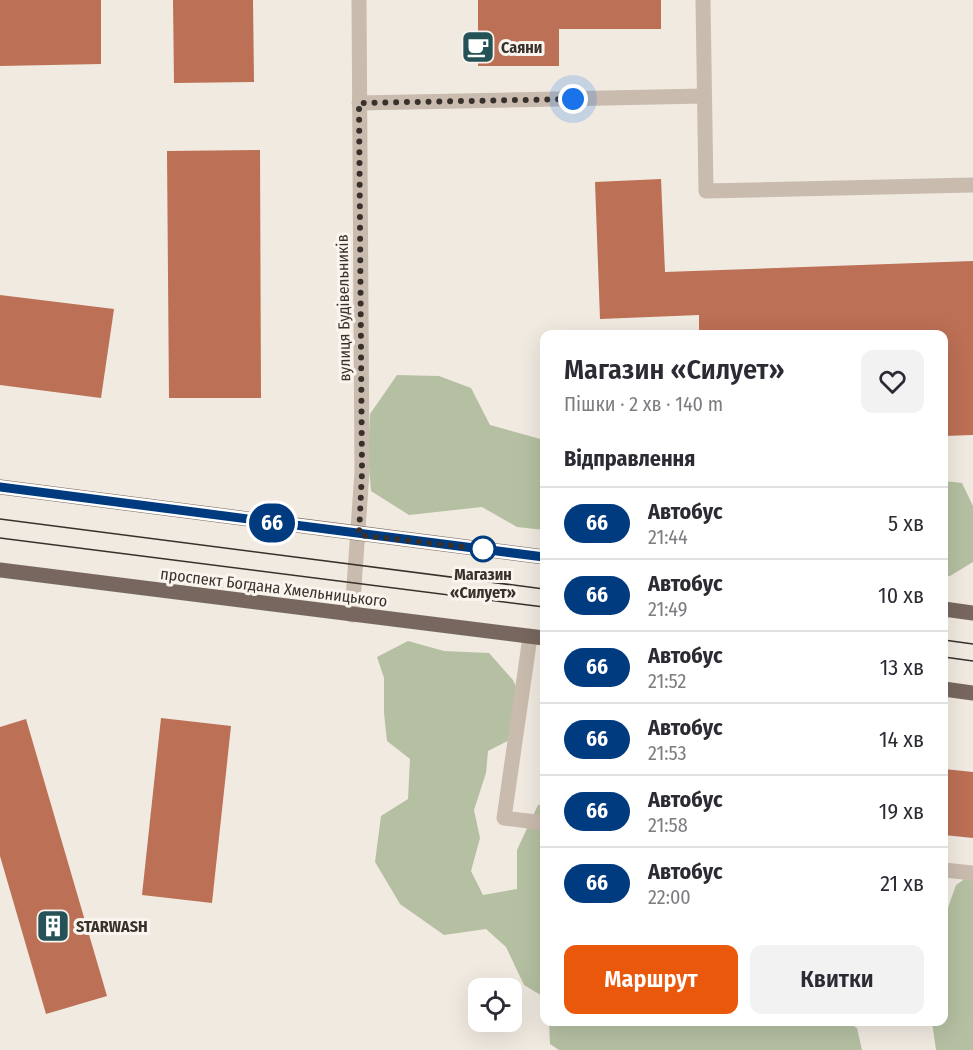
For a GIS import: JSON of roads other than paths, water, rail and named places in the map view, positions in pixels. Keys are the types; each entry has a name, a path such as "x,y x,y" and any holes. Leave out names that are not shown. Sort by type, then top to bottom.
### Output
{"main road":[{"path":"0,487 540,557"},
{"name":"проспект Богдана Хмельницького","path":"0,570 537,638"},
{"path":"948,610 973,613"},
{"path":"948,690 973,693"}],"street":[{"name":"вулиця Будівельників","path":"352,615 362,472 359,0"},
{"path":"703,0 706,191 973,185"},
{"path":"359,103 704,96"},
{"path":"537,638 504,818 540,822"},
{"path":"948,870 973,873"}],"tram line":[{"path":"0,519 540,588"},
{"path":"0,538 540,606"},
{"path":"948,641 973,644"},
{"path":"948,658 973,661"}],"place":[{"name":"Саяни","path":"478,47"},
{"name":"Магазин «Силует»","path":"483,549"},
{"name":"STARWASH","path":"53,926"}]}
